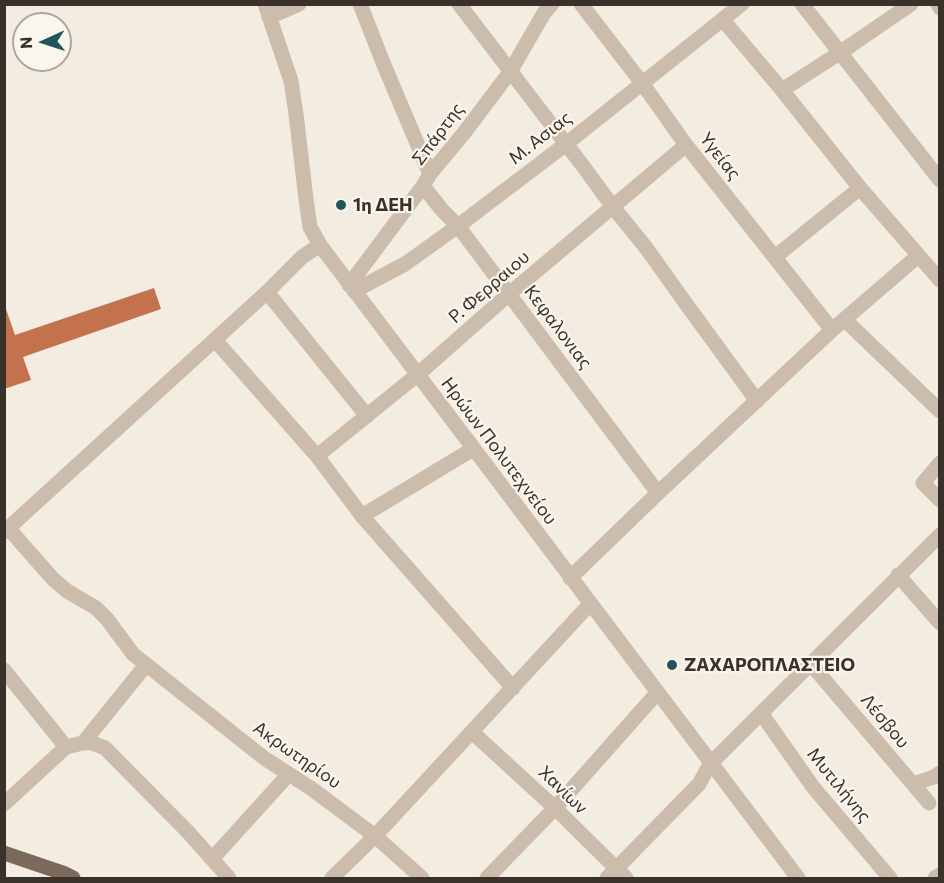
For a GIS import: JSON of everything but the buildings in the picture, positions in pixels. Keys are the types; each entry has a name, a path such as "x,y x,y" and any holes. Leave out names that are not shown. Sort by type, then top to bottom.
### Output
{"main road":[{"path":"4,853 74,879"}],"street":[{"path":"267,11 299,4"},
{"name":"Κεφαλονιας","path":"360,4 427,180 442,210 458,225 658,493"},
{"path":"459,4 613,207 648,249 757,401"},
{"name":"Υγείας","path":"581,4 686,145 832,330"},
{"name":"Μ. Ασιας","path":"351,288 405,264 566,144 742,4"},
{"path":"802,4 939,180"},
{"path":"782,90 911,4"},
{"name":"Σπάρτης","path":"351,288 427,180 510,72 546,7"},
{"name":"Ηρώων Πολυτεχνείου","path":"267,11 291,81 310,227 320,245 798,879"},
{"path":"723,21 939,280"},
{"name":"Ρ. Φερραιου","path":"317,456 417,375 686,145"},
{"path":"775,257 860,188"},
{"path":"7,530 267,292 302,257 320,245"},
{"path":"570,578 832,330 918,256"},
{"path":"267,292 367,416"},
{"path":"845,320 939,411"},
{"path":"214,339 317,456 362,516 513,688"},
{"path":"362,516 473,449"},
{"path":"939,463 923,483 939,500"},
{"name":"Ακρωτηρίου","path":"7,530 53,579 67,591 96,608 133,654 146,665 264,758 312,789 375,836 422,879"},
{"path":"616,876 699,784 710,764 939,535"},
{"path":"898,575 939,623"},
{"path":"332,879 375,836 590,604"},
{"name":"Λέσβου","path":"810,663 929,803"},
{"path":"82,743 146,665"},
{"path":"4,670 66,747"},
{"path":"487,879 555,808 657,693"},
{"name":"Μυτιλήνης","path":"760,713 813,787 890,879"},
{"name":"Χανίων","path":"472,732 555,808 616,876"},
{"path":"4,804 66,747 93,743 105,748 188,832 229,879"},
{"path":"913,784 939,773"},
{"path":"212,859 289,774"},
{"path":"936,879 939,875"}],"place":[{"name":"1η ΔΕΗ","path":"341,205"},
{"name":"ΖΑΧΑΡΟΠΛΑΣΤΕΙΟ","path":"672,665"}]}
